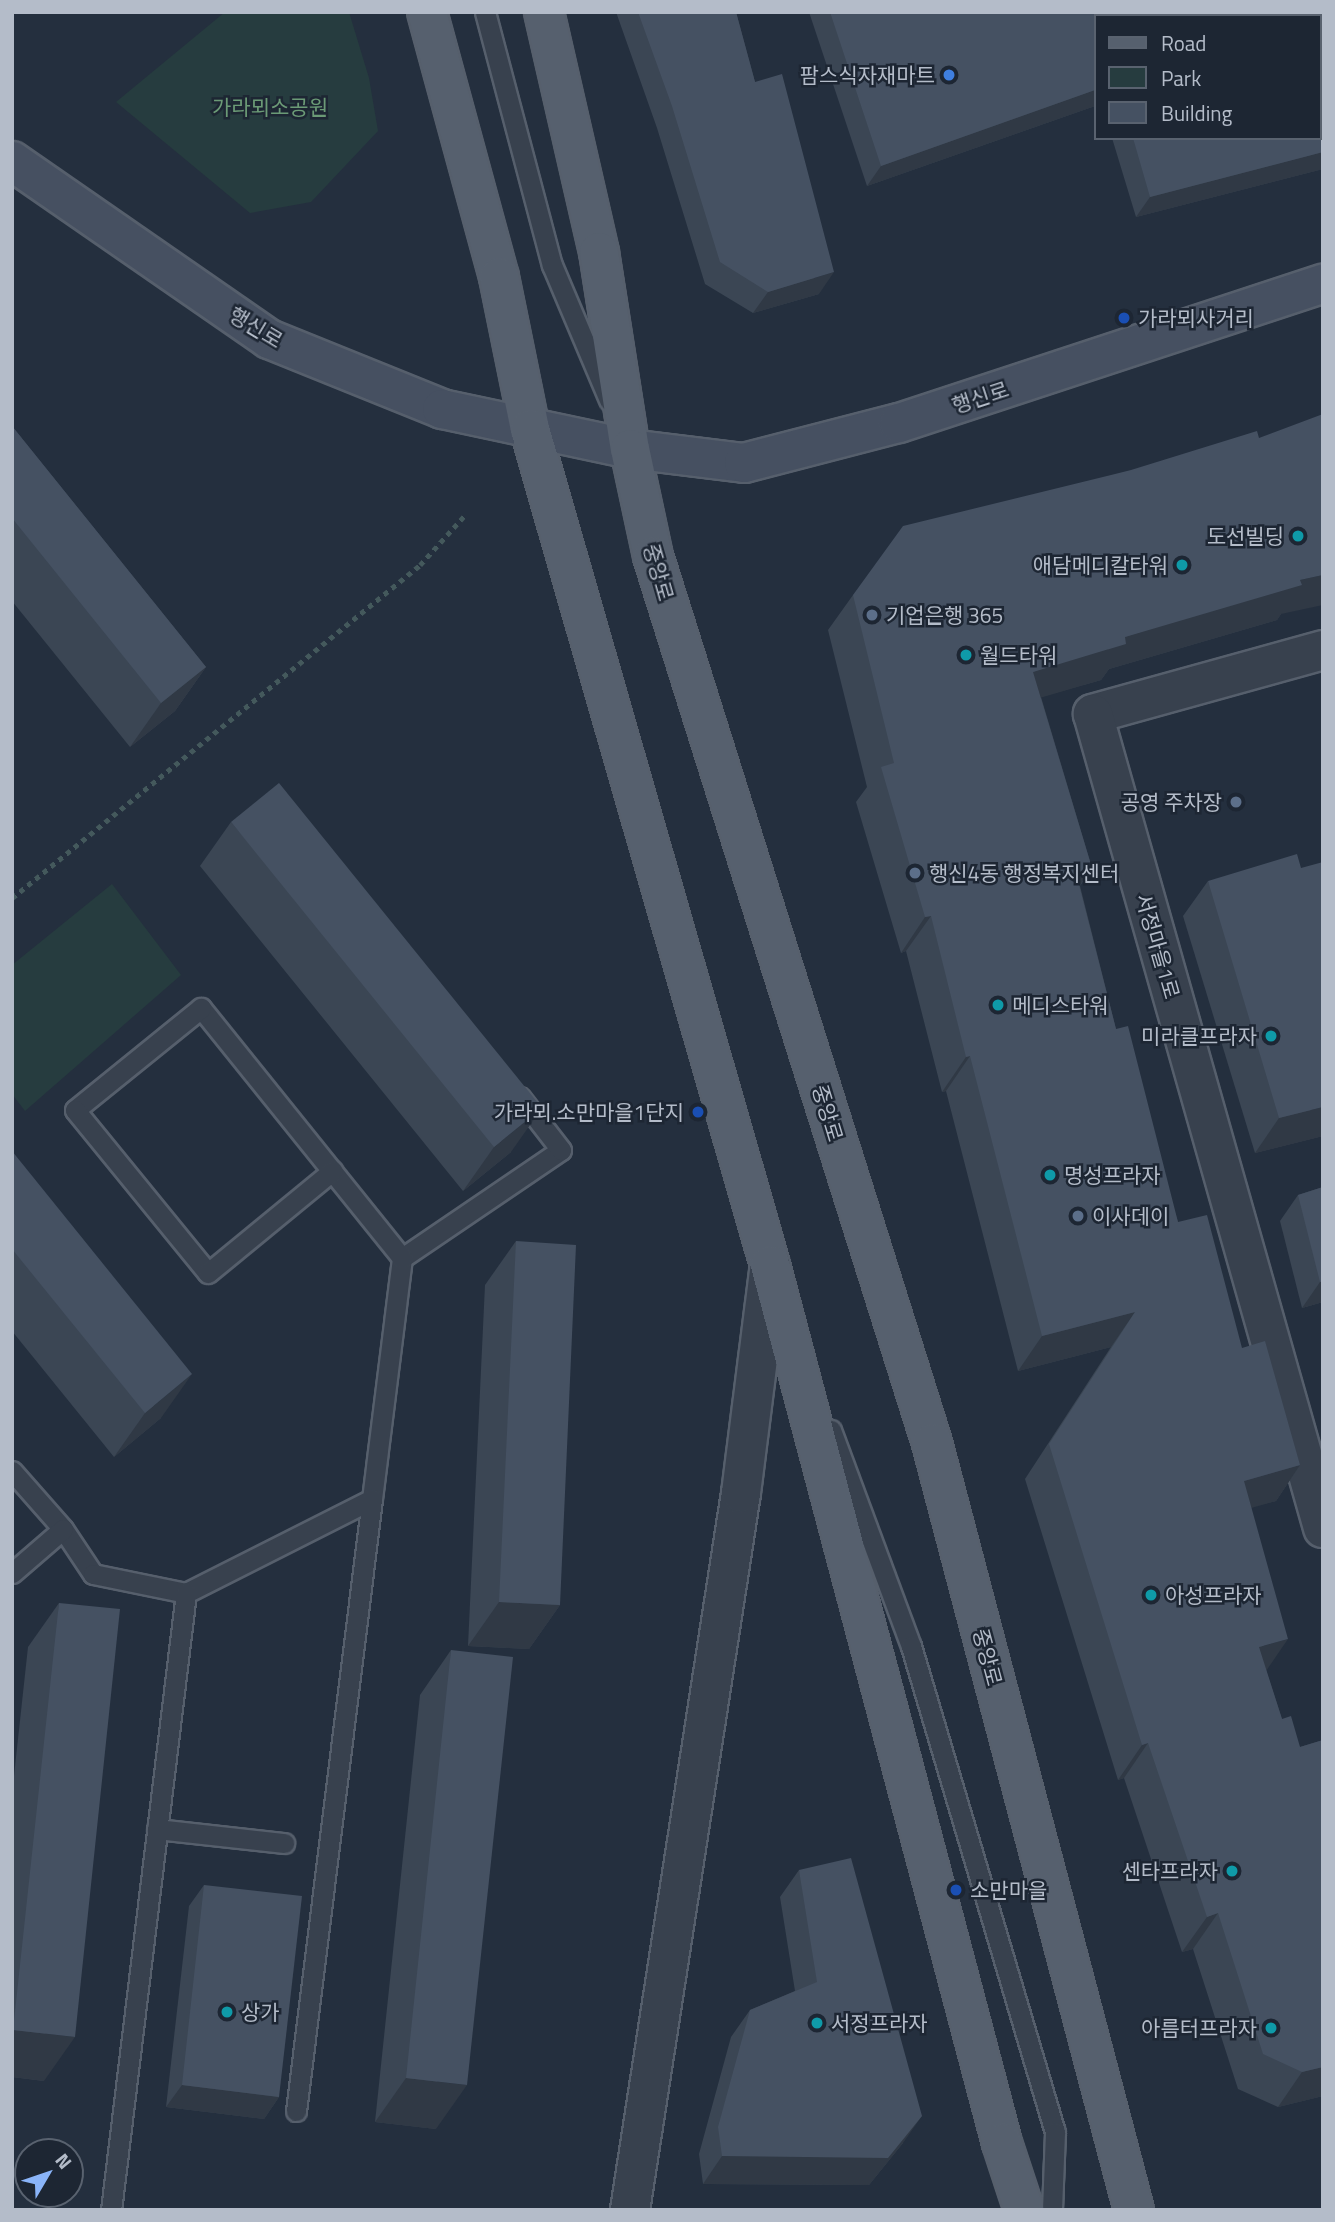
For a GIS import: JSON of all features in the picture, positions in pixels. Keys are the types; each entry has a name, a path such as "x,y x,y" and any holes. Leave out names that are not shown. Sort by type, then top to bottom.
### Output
{"main road":[{"path":"426,12 499,276 530,429 770,1265 1002,2143 1024,2210"},
{"name":"중앙로","path":"544,12 599,252 630,449 653,556 932,1443 1134,2210"},
{"name":"행신로","path":"12,161 269,339 442,409 630,449 744,463 899,424 1323,284"}],"street":[{"name":"서정마을1로","path":"1323,650 1093,714 1323,1528"},
{"path":"630,2210 741,1493 770,1265"}],"lane":[{"path":"485,12 552,265 630,449"},
{"path":"296,2111 402,1258 201,1008 75,1110 208,1273 332,1171"},
{"path":"402,1258 561,1150 510,1083"},
{"path":"770,1265 915,1660 1055,2132 1052,2210"},
{"path":"12,1471 63,1529 93,1574 186,1593 372,1499"},
{"path":"12,1573 63,1529"},
{"path":"111,2210 186,1593"},
{"path":"157,1829 284,1843"}],"path":[{"path":"12,898 419,565 466,513"}],"green space":[{"name":"가라뫼소공원","path":"225,12 349,12 369,78 378,131 311,202 250,213 116,102"},
{"path":"112,884 181,975 25,1111 12,1094 12,965"}],"building":[{"path":"638,12 736,12 755,82 782,74 834,272 768,292 720,262 672,106"},
{"name":"팜스식자재마트","path":"830,12 1323,12 1323,152 1150,197 1134,140 1321,140 1321,14 1094,14 1094,90 881,166"},
{"path":"1323,414 1323,575 1300,580 1302,585 1125,637 1126,644 1033,672 1092,868 1076,873 1116,1029 1128,1026 1178,1222 1207,1215 1242,1348 1265,1341 1300,1465 1244,1481 1288,1639 1259,1647 1282,1719 1291,1716 1300,1747 1323,1740 1323,2067 1302,2072 1263,2054 1218,1913 1207,1917 1148,1743 1142,1745 1049,1444 1135,1312 1042,1336 970,1056 966,1057 931,916 925,917 881,767 894,763 853,595 903,526 1131,470 1257,431 1259,438"},
{"path":"12,426 206,667 161,703 12,518"},
{"path":"279,783 542,1108 494,1147 231,822"},
{"name":"미라클프라자","path":"1297,854 1301,868 1323,862 1323,1107 1279,1118 1208,881"},
{"path":"12,1151 192,1374 145,1413 12,1249"},
{"path":"1323,1187 1323,1281 1320,1282 1298,1195"},
{"path":"516,1241 576,1245 560,1605 499,1602"},
{"path":"59,1603 120,1609 75,2037 13,2030"},
{"path":"451,1650 513,1657 467,2085 406,2078"},
{"name":"서정프라자","path":"851,1858 922,2116 888,2158 722,2156 718,2127 750,2010 817,1982 799,1870"},
{"name":"상가","path":"204,1885 302,1896 279,2097 182,2085"}],"place":[{"name":"팜스식자재마트","path":"949,75"},
{"name":"가라뫼사거리","path":"1124,318"},
{"name":"도선빌딩","path":"1298,536"},
{"name":"애담메디칼타워","path":"1182,565"},
{"name":"기업은행 365","path":"872,615"},
{"name":"월드타워","path":"966,655"},
{"name":"공영 주차장","path":"1236,802"},
{"name":"행신4동 행정복지센터","path":"915,873"},
{"name":"메디스타워","path":"998,1005"},
{"name":"미라클프라자","path":"1271,1036"},
{"name":"가라뫼.소만마을1단지","path":"698,1112"},
{"name":"명성프라자","path":"1050,1175"},
{"name":"이사데이","path":"1078,1216"},
{"name":"아성프라자","path":"1151,1595"},
{"name":"센타프라자","path":"1232,1871"},
{"name":"소만마을","path":"956,1890"},
{"name":"상가","path":"227,2012"},
{"name":"서정프라자","path":"817,2023"},
{"name":"아름터프라자","path":"1271,2028"}]}
